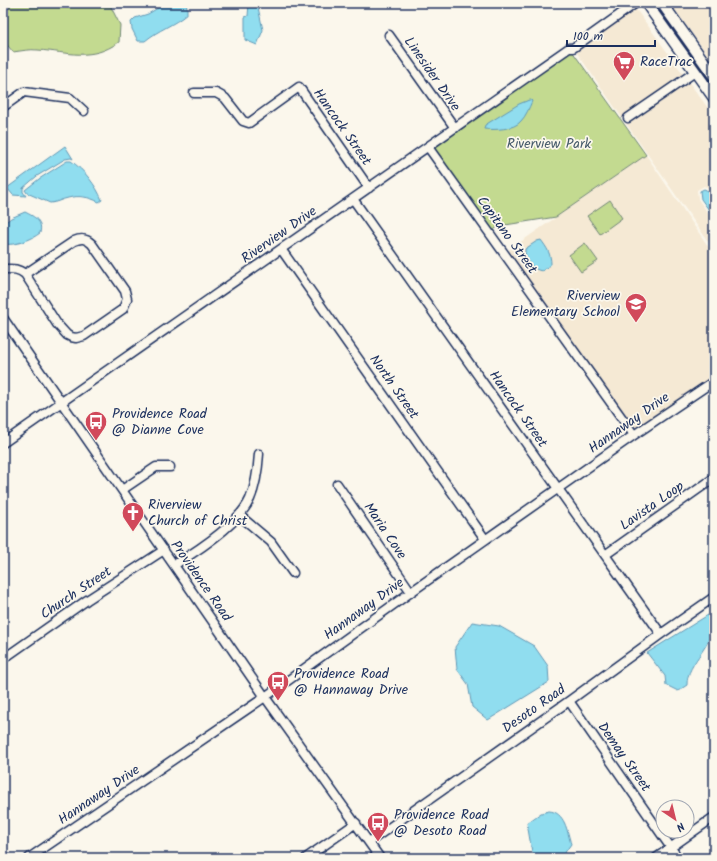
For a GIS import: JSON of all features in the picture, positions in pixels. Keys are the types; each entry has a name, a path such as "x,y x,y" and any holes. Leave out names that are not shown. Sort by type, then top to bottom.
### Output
{"main road":[{"path":"646,3 714,98"},
{"path":"662,3 714,76"},
{"path":"698,76 714,89"}],"street":[{"name":"Riverview Drive","path":"569,48 570,44 627,3"},
{"name":"Riverview Drive","path":"3,443 569,48 573,48 636,3"},
{"name":"Linesider Drive","path":"389,35 455,128"},
{"path":"628,118 698,76"},
{"name":"Hancock Street","path":"194,93 216,93 225,98 243,122 250,123 298,87 369,188"},
{"path":"3,107 24,92 70,98 84,111"},
{"name":"Capitano Street","path":"428,147 634,435"},
{"name":"Hancock Street","path":"353,199 661,634"},
{"path":"5,270 20,270 25,274 47,307 50,315 67,335 71,337 76,338 84,336 123,309 127,299 125,292 92,244 84,239 74,241 25,274"},
{"name":"North Street","path":"281,249 485,540"},
{"name":"Providence Road","path":"3,318 265,697 380,858"},
{"name":"Hannaway Drive","path":"29,858 265,697 558,488 714,381"},
{"path":"174,565 221,532 239,515 249,499 258,470 259,454"},
{"path":"122,490 156,467 170,467"},
{"name":"Lavista Loop","path":"605,555 714,478"},
{"name":"Maria Cove","path":"337,484 411,592"},
{"path":"239,515 271,542 293,573"},
{"name":"Church Street","path":"3,659 87,600 164,550"},
{"name":"Desoto Road","path":"369,842 661,634 714,598"},
{"name":"Demay Street","path":"569,701 678,858"},
{"path":"656,858 714,817"},
{"path":"306,858 356,823"}],"shaded area":[{"path":"670,3 714,3 714,64"},
{"path":"635,8 684,75 624,117 628,122 688,81 714,116 714,195 710,189 704,186 697,190 698,199 714,222 714,250 575,50"},
{"name":"Riverview Elementary School","path":"646,155 714,255 714,376 634,431 506,252"}],"green space":[{"path":"3,3 109,3 120,25 119,42 99,52 89,54 69,54 35,50 13,52 3,40"},
{"name":"Riverview Park","path":"572,51 646,155 556,217 499,226 491,232 432,149"},
{"path":"610,200 622,218 600,234 587,216"},
{"path":"585,243 598,261 581,272 569,255"}],"water":[{"path":"166,3 185,3 187,7 187,14 145,41 138,41 132,29 131,22 135,18 148,14"},
{"path":"249,3 257,3 263,30 257,45 245,40 245,17 248,16"},
{"path":"529,100 532,101 529,109 518,124 504,129 484,129 485,125 519,104"},
{"path":"65,146 73,159 65,159 37,176 23,188 23,192 26,196 13,195 7,188"},
{"path":"67,161 71,161 85,173 93,183 102,200 99,202 88,198 76,197 50,203 27,193 25,190"},
{"path":"704,189 711,194 714,201 714,217 701,199 700,191"},
{"path":"25,212 39,222 41,229 40,233 23,242 3,244 3,224 11,218"},
{"path":"541,240 548,251 551,264 542,271 538,270 529,263 525,252 525,249"},
{"path":"708,615 713,617 713,627 710,636 691,669 687,685 678,691 666,685 665,676 647,653"},
{"path":"472,622 499,626 534,646 548,666 549,682 488,720 472,707 468,684 457,669 455,647"},
{"path":"549,811 554,812 562,818 571,844 561,858 540,858 532,852 527,823 541,813"}],"place":[{"name":"RaceTrac","path":"624,82"},
{"name":"Riverview Elementary School","path":"636,324"},
{"name":"Providence Road @ Dianne Cove","path":"96,442"},
{"name":"Riverview Church of Christ","path":"133,532"},
{"name":"Providence Road @ Hannaway Drive","path":"278,702"},
{"name":"Providence Road @ Desoto Road","path":"378,842"}]}
